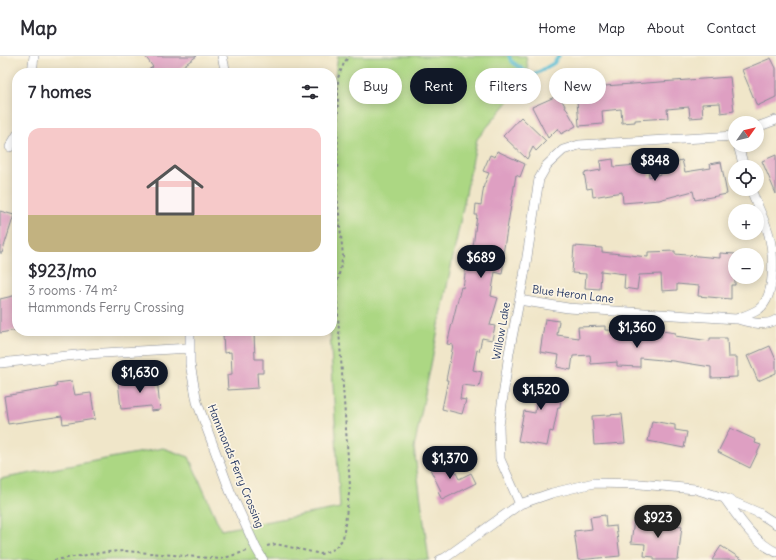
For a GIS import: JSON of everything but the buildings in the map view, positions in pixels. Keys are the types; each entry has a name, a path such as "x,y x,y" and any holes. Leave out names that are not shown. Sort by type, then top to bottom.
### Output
{"street":[{"path":"33,68 34,56"},
{"path":"222,56 225,68"},
{"path":"764,124 776,120"},
{"name":"Willow Lake","path":"520,504 500,460 499,426 509,353 539,178 546,165 563,150 579,145 728,137"},
{"name":"Blue Heron Lane","path":"519,300 568,308 736,319 760,309 766,301 773,273 769,236 754,196"},
{"path":"769,236 776,251"},
{"path":"736,319 761,324 771,323 776,320"},
{"name":"Hammonds Ferry Crossing","path":"190,336 191,375 198,402 228,485 256,548 264,560"},
{"path":"0,363 86,354 190,348"},
{"path":"440,560 445,558 520,504 552,492 594,483 640,484 695,488 724,498 759,513 776,524"},
{"path":"724,498 745,527 760,542 776,552"}],"path":[{"path":"337,106 338,78 344,63 349,56"},
{"path":"337,195 343,256 337,283"},
{"path":"54,560 106,552 125,551 221,559 256,548 276,544 321,554 327,553 339,544 345,533 350,486 337,302"}],"green space":[{"path":"338,56 526,56 528,68 475,68 475,104 506,104 477,139 414,448 429,560 0,560 0,479 163,448 189,457 221,530 340,508 330,336 337,336"}],"waterway":[{"path":"509,56 511,61 532,76 554,63 559,56"}]}
